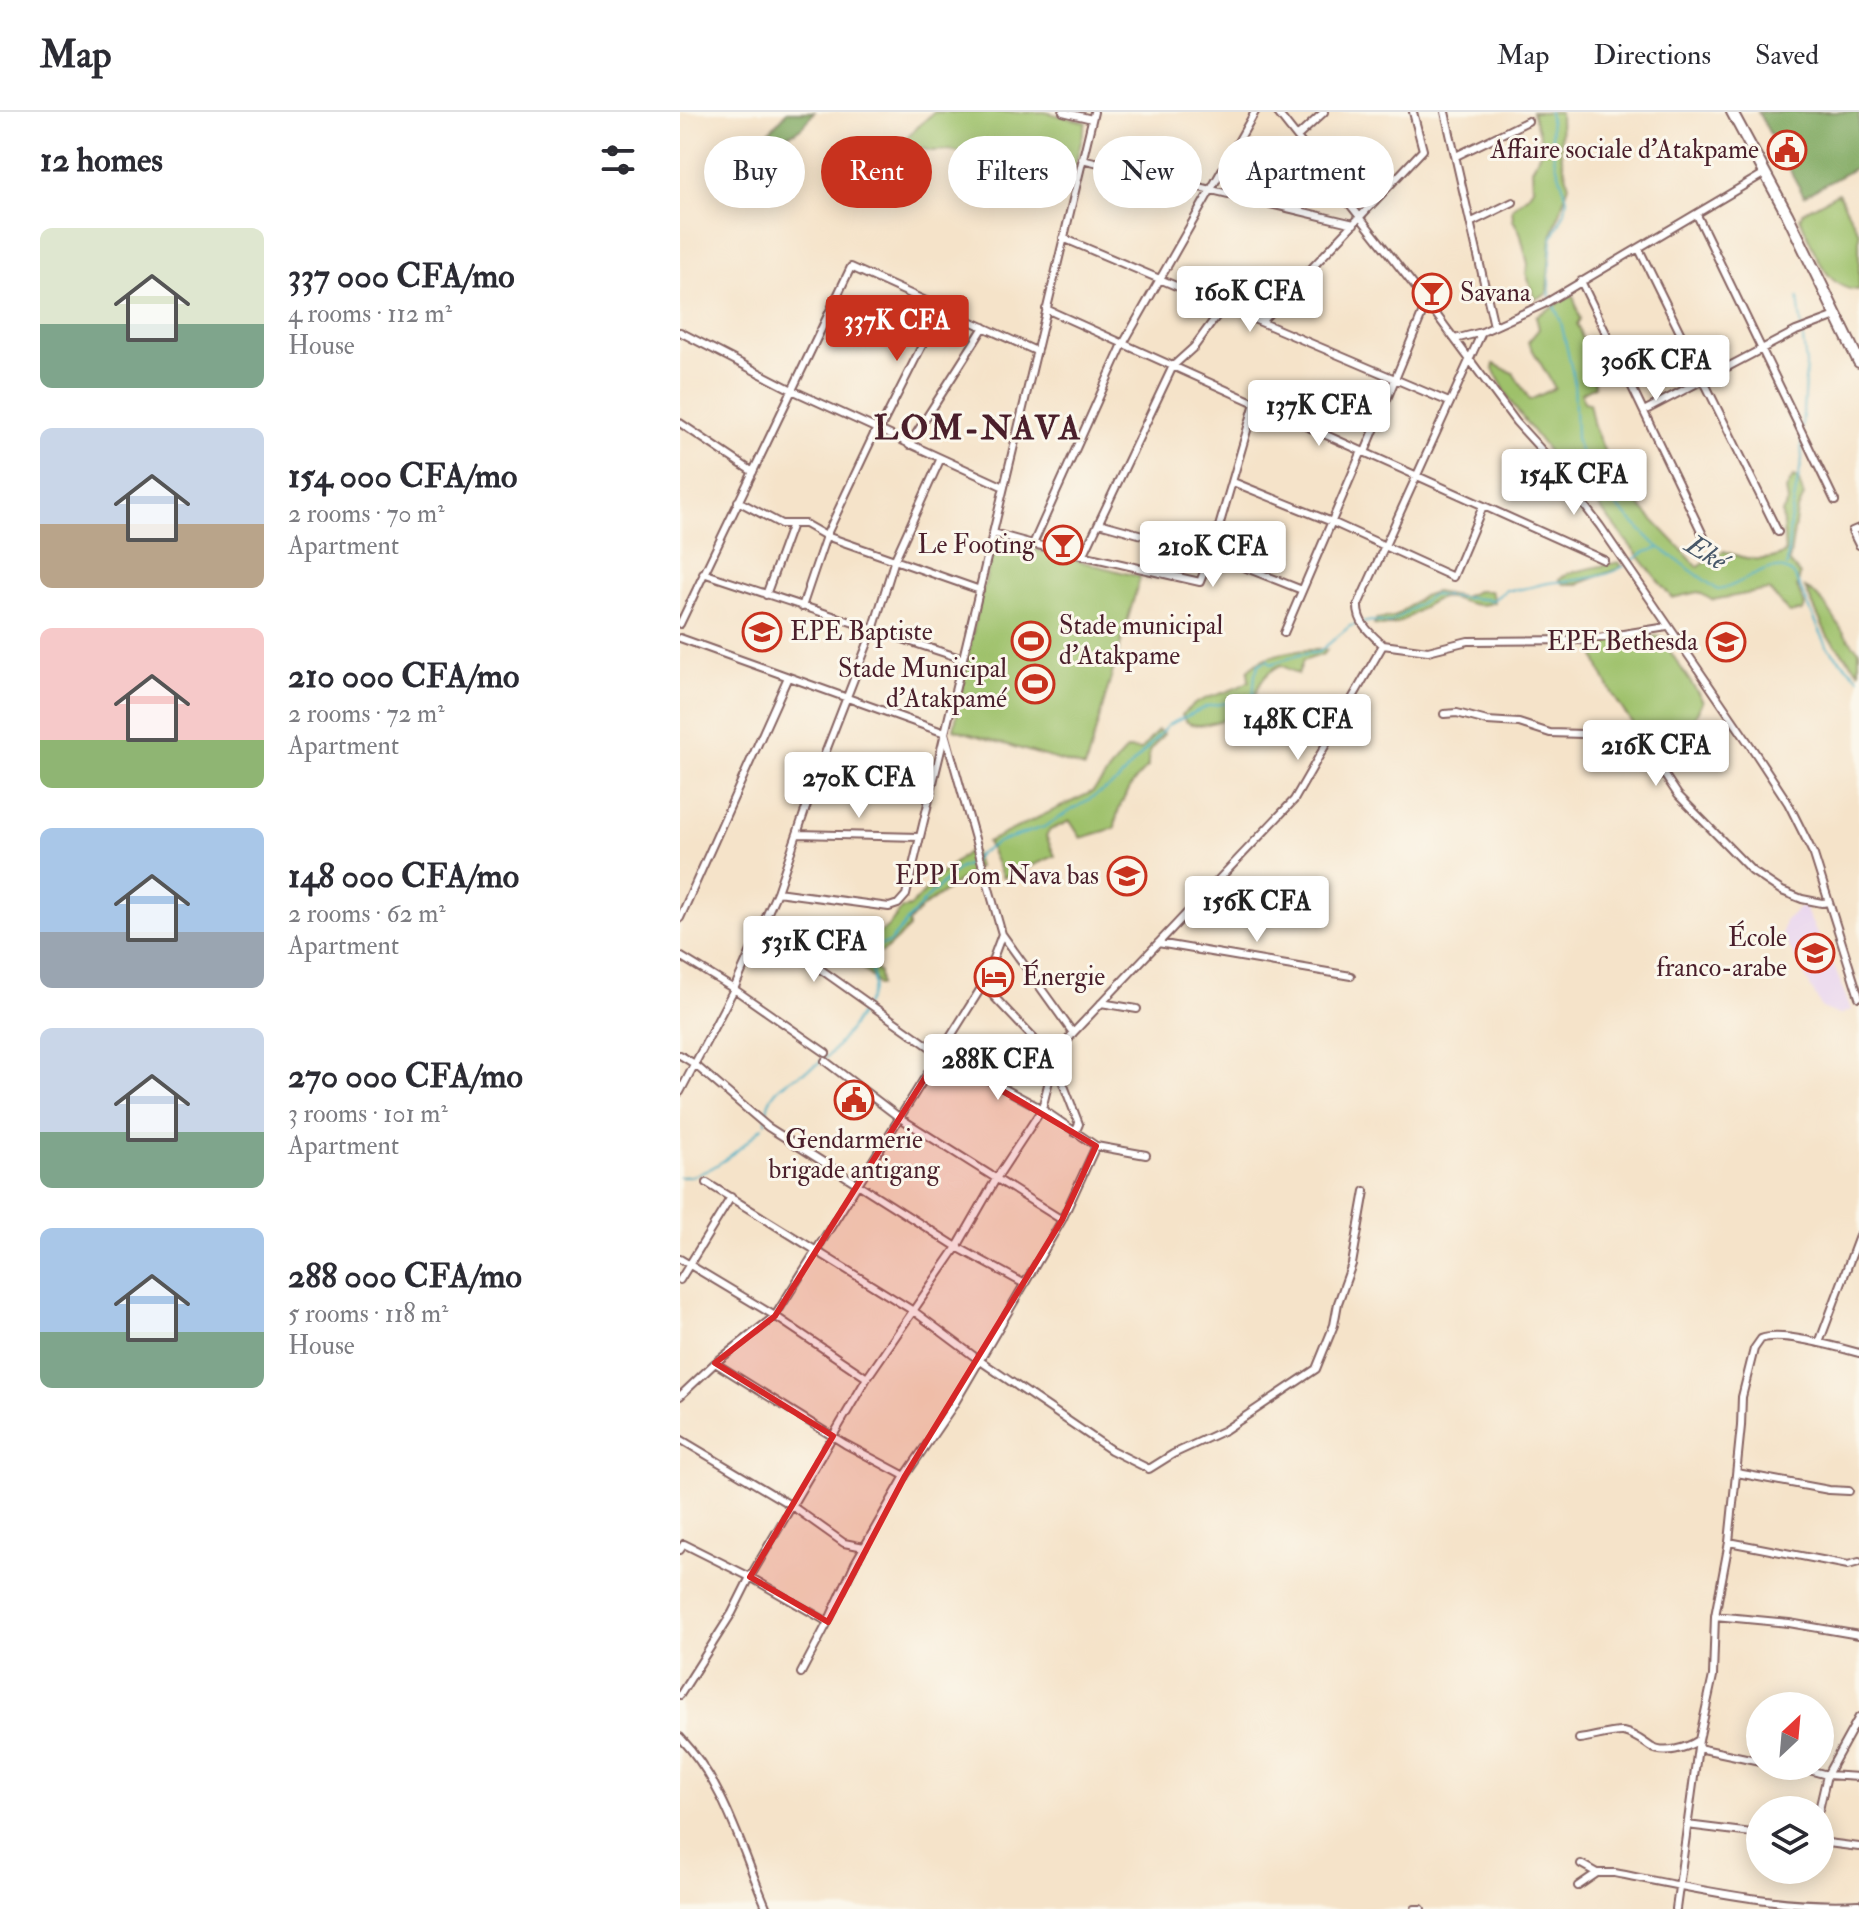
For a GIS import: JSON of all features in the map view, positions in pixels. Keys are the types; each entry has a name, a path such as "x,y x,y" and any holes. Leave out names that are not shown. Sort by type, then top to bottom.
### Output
{"main road":[{"path":"1732,112 1859,362"}],"street":[{"path":"777,892 889,907 898,904 906,895 1093,116 1063,112"},
{"path":"1033,544 1123,344 1255,112"},
{"path":"1277,112 1296,136"},
{"path":"1298,136 1324,112"},
{"path":"1261,322 1423,150 1413,112"},
{"path":"1445,112 1494,326"},
{"path":"1456,156 1528,121"},
{"path":"1082,159 1357,221"},
{"path":"1455,339 1482,332 1544,304 1765,173"},
{"path":"1472,222 1513,202"},
{"path":"1348,208 1427,302 1516,422 1553,464 1625,559 1667,627 1788,803 1814,855 1859,997"},
{"path":"1697,215 1835,501"},
{"path":"1063,238 1449,402"},
{"path":"1639,249 1778,532"},
{"path":"680,624 851,267 1036,351"},
{"path":"1581,281 1704,537"},
{"path":"1284,633 1427,302"},
{"path":"1083,556 1173,366 1194,347 1224,306"},
{"path":"802,607 826,536 941,308"},
{"path":"1046,309 1604,560"},
{"path":"1644,411 1796,331 1836,316"},
{"path":"909,445 984,327"},
{"path":"680,332 794,391 1004,487"},
{"path":"1482,332 1358,605 1357,613 1363,625 1383,645 1428,651 1468,641 1586,640 1667,627"},
{"path":"993,533 1200,582 1255,403"},
{"path":"680,423 753,472"},
{"path":"680,1092 734,989 777,892 873,630 895,559 940,460"},
{"path":"1233,482 1332,522 1453,577 1483,506"},
{"path":"738,501 781,524 805,524 826,536 980,590"},
{"path":"1099,523 1211,554 1302,590"},
{"path":"766,595 792,524"},
{"path":"1859,528 1852,531 1859,545"},
{"path":"703,573 963,659"},
{"path":"680,638 945,733"},
{"path":"680,1695 732,1613 867,1378 915,1312 1042,1109 1054,1060 1073,1033 1294,800 1383,645"},
{"path":"680,918 788,677"},
{"path":"1444,714 1457,713 1487,721 1519,723 1550,733 1583,734 1636,748 1654,759 1689,808 1752,871 1782,891 1802,899 1829,902"},
{"path":"945,733 1002,934 1073,1033"},
{"path":"798,834 919,837"},
{"path":"680,1396 715,1363 775,1316 983,985 1002,934"},
{"path":"782,942 940,1054 1042,1109 1096,1146 1146,1155"},
{"path":"1158,943 1351,976"},
{"path":"680,956 734,989 900,1118 1062,1220"},
{"path":"983,985 1054,1060 1079,1124 1075,1133"},
{"path":"1101,1003 1137,1009"},
{"path":"680,1055 768,1127 957,1247 1023,1283"},
{"path":"801,1673 864,1547 905,1476 953,1406 1062,1220 1096,1146"},
{"path":"707,1183 915,1312 979,1360 1111,1450 1149,1469 1225,1430 1316,1369 1334,1325 1352,1264 1365,1191"},
{"path":"680,1280 731,1197"},
{"path":"1819,1343 1859,1236"},
{"path":"680,1259 775,1316 867,1378"},
{"path":"1676,1909 1698,1744 1713,1676 1715,1616 1729,1542 1742,1397 1757,1343 1773,1336 1859,1353"},
{"path":"715,1363 833,1436 905,1476"},
{"path":"680,1439 747,1482 792,1506 844,1543 864,1547"},
{"path":"1737,1473 1849,1491"},
{"path":"1729,1542 1848,1565 1859,1562"},
{"path":"681,1546 750,1577 828,1622"},
{"path":"1715,1616 1789,1623 1859,1635"},
{"path":"1834,1762 1859,1717"},
{"path":"1579,1739 1623,1732 1641,1739 1654,1749 1698,1744 1746,1757"},
{"path":"680,1737 699,1757 717,1786 767,1909"},
{"path":"1834,1775 1859,1777"},
{"path":"1687,1825 1746,1832"},
{"path":"1834,1844 1859,1847"},
{"path":"1581,1864 1597,1873 1615,1873 1795,1908 1839,1908 1859,1904"},
{"path":"1578,1886 1597,1873"},
{"path":"1415,1909 1421,1909"}],"highlighted area":[{"path":"940,1054 1096,1146 1062,1220 905,1476 828,1622 750,1577 833,1436 715,1363 775,1316"}],"shaded area":[{"path":"1803,905 1835,969 1851,1010 1839,1015 1822,1008 1782,934 1785,920"}],"green space":[{"path":"787,112 814,112 795,132 783,135 768,133"},
{"path":"934,112 1045,112 1086,122 1077,158 1077,136 948,136 948,150 932,151 932,136 908,136"},
{"path":"1532,112 1560,112 1561,154 1569,185 1551,238 1547,294 1535,299 1512,208 1533,188 1532,169 1543,146"},
{"path":"1758,112 1859,112 1859,166 1804,196"},
{"path":"1838,193 1859,232 1859,290 1847,288 1828,275 1800,218 1803,212"},
{"path":"1573,295 1580,319 1577,324 1595,386 1581,393 1584,402 1589,403 1594,427 1618,483 1698,567 1724,551 1754,559 1785,553 1782,513 1788,502 1786,490 1793,477 1798,479 1804,496 1797,511 1789,562 1800,575 1797,587 1805,606 1803,611 1789,613 1769,590 1712,600 1698,592 1672,598 1592,498 1551,455 1513,405 1493,369 1494,364 1513,373 1530,400 1555,388 1528,342 1539,329 1536,316"},
{"name":"Stade Municipal d'Atakpamé","path":"996,539 1140,577 1085,768 954,729 976,617"},
{"path":"1619,562 1621,565 1618,569 1578,584 1564,584 1559,579 1569,573"},
{"path":"1805,588 1828,608 1859,650 1859,671 1828,637"},
{"path":"1477,591 1491,591 1494,602 1478,605 1451,598 1438,599 1402,621 1385,626 1374,625 1377,619 1394,617 1423,596 1435,592 1463,597"},
{"path":"1660,636 1703,701 1690,726 1652,748 1609,687 1592,645 1619,639"},
{"path":"1327,650 1303,661 1298,674 1281,665 1269,673 1257,690 1254,710 1203,725 1187,722 1182,715 1197,703 1249,681 1248,671 1262,660 1296,651"},
{"path":"1158,730 1164,734 1150,752 1148,767 1126,794 1115,828 1081,838 1070,821 1050,830 1046,836 1055,856 1003,878 987,842 1092,792 1123,753 1128,749 1141,750"},
{"path":"972,848 978,867 922,908 909,922 909,928 883,952 865,953 866,960 879,973 880,985 877,985 850,955 857,937 868,941 887,928 902,909 910,907 926,890 933,889 935,879"}],"waterway":[{"name":"Eké","path":"1549,112 1554,157 1567,198 1565,211 1552,239 1550,297"},
{"path":"1798,298 1806,364 1802,428"},
{"name":"Eké","path":"1553,303 1561,322 1574,380 1576,438 1589,479 1656,545 1718,590 1776,568 1794,575 1828,648 1859,678"},
{"path":"1787,566 1790,522 1802,459 1801,438"},
{"path":"1630,562 1645,552 1660,548"},
{"path":"766,1122 772,1096 788,1081 830,1054 867,1002 873,986 872,968 863,961 862,949 889,943 926,899 979,854 998,842 1044,827 1116,783 1168,725 1208,706 1253,699 1259,664 1319,652 1350,626 1371,621 1390,623 1432,595 1493,600 1506,590 1591,578 1624,566"},
{"path":"680,1177 714,1167 762,1127"}],"place":[{"name":"Affaire sociale d'Atakpame","path":"1787,150"},
{"name":"Savana","path":"1432,293"},
{"name":"Le Footing","path":"1063,545"},
{"name":"EPE Baptiste","path":"762,632"},
{"name":"Stade municipal d'Atakpame","path":"1031,641"},
{"name":"EPE Bethesda","path":"1726,642"},
{"name":"Stade Municipal d'Atakpamé","path":"1035,684"},
{"name":"EPP Lom Nava bas","path":"1127,876"},
{"name":"École franco-arabe","path":"1815,953"},
{"name":"Énergie","path":"994,977"},
{"name":"Gendarmerie brigade antigang","path":"854,1100"}],"district":[{"name":"LOM-NAVA","path":"978,428"}]}
